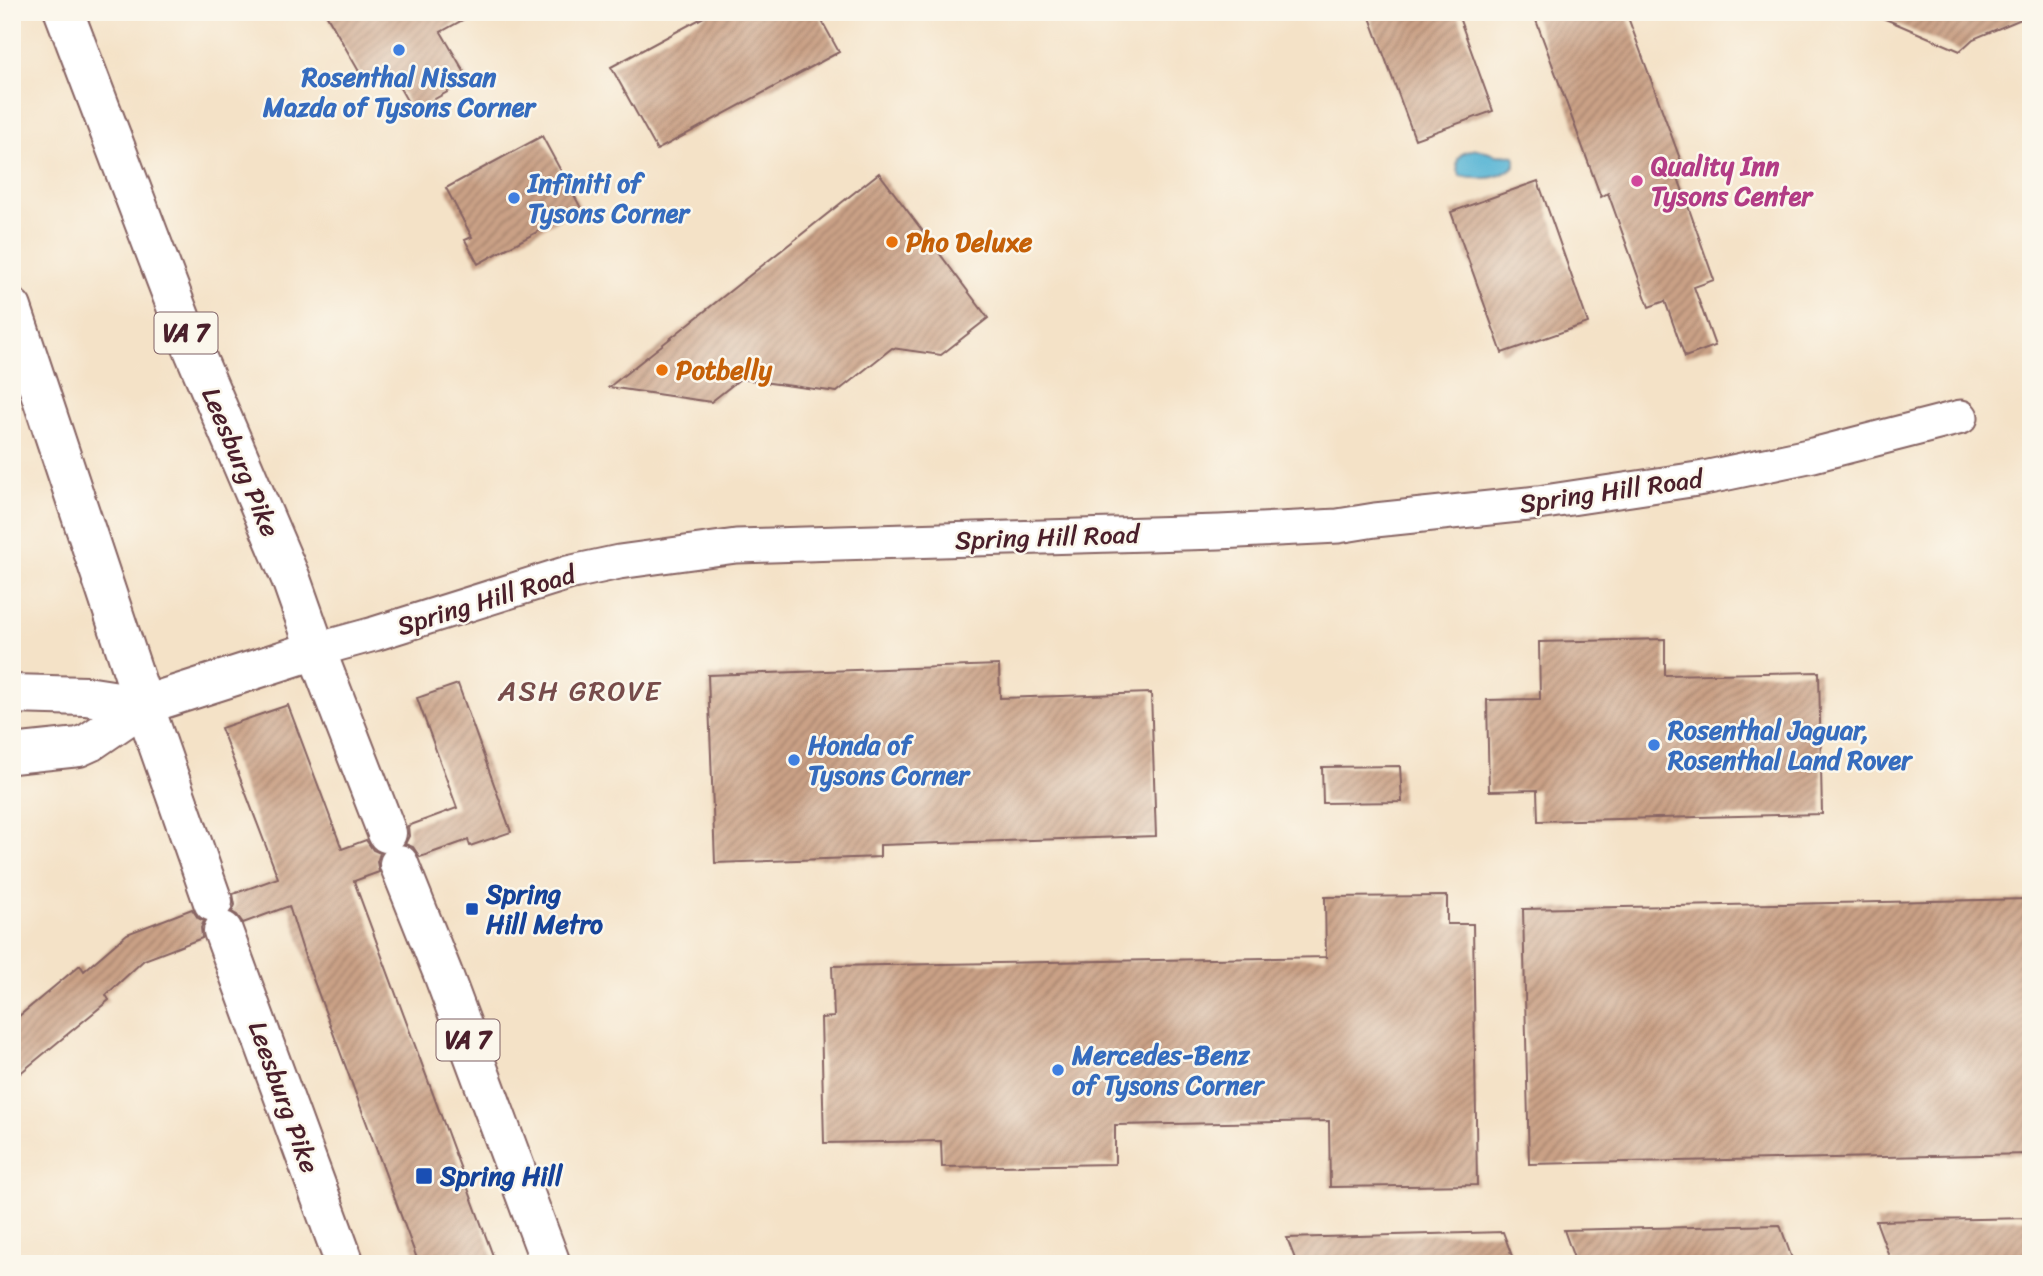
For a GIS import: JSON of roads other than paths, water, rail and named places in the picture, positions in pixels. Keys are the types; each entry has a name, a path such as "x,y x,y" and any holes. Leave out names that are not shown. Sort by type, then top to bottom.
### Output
{"main road":[{"name":"Leesburg Pike","path":"64,12 183,324 291,579 551,1264"},
{"name":"Leesburg Pike","path":"12,308 144,705 345,1264"},
{"name":"Spring Hill Road","path":"12,754 79,747 144,705 316,650"},
{"name":"Spring Hill Road","path":"12,694 86,696 144,705"}],"street":[{"name":"Spring Hill Road","path":"316,650 568,573 619,562 736,546 1195,533 1339,526 1538,503 1704,478 1813,455 1961,417"}],"water":[{"path":"1477,149 1496,155 1515,156 1515,165 1503,174 1489,178 1460,176 1457,165 1459,157"}],"place":[{"name":"Rosenthal Nissan Mazda of Tysons Corner","path":"399,50"},
{"name":"Quality Inn Tysons Center","path":"1637,181"},
{"name":"Infiniti of Tysons Corner","path":"514,198"},
{"name":"Pho Deluxe","path":"892,242"},
{"name":"Potbelly","path":"662,370"},
{"name":"Rosenthal Jaguar, Rosenthal Land Rover","path":"1654,745"},
{"name":"Honda of Tysons Corner","path":"794,760"},
{"name":"Spring Hill Metro","path":"472,909"},
{"name":"Mercedes-Benz of Tysons Corner","path":"1058,1070"},
{"name":"Spring Hill","path":"424,1176"}],"district":[{"name":"ASH GROVE","path":"580,690"}]}
